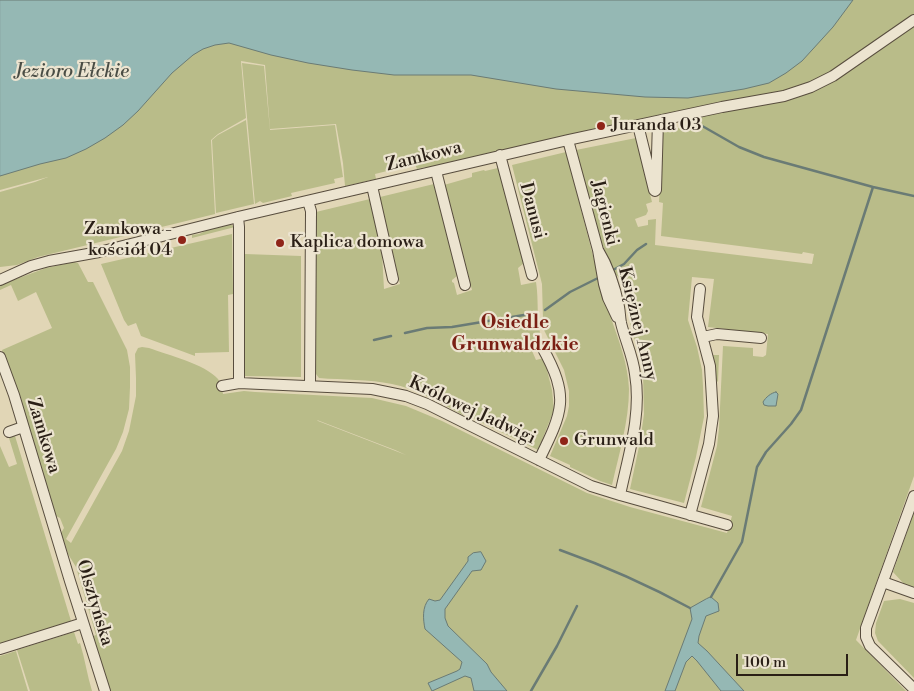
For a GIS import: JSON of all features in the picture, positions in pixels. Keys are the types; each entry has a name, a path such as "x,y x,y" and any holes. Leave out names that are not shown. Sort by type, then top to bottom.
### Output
{"street":[{"name":"Zamkowa","path":"0,280 49,261 98,252 308,200 658,120 784,96 811,87 833,76 914,20"},
{"path":"638,125 655,191 658,120"},
{"name":"Jagienki","path":"568,140 598,250 604,284 620,322"},
{"name":"Danusi","path":"500,155 532,275"},
{"path":"436,171 465,285"},
{"path":"372,186 393,279"},
{"path":"308,200 311,211 310,386"},
{"path":"238,217 239,383"},
{"name":"Zamkowa","path":"0,274 22,270"},
{"path":"690,515 709,444 713,416 710,366 697,316 700,289"},
{"name":"Księżnej Anny","path":"620,322 632,360 637,389 634,426 620,495"},
{"path":"703,337 718,334 761,338"},
{"path":"540,460 557,423 561,400 556,375 542,347"},
{"name":"Zamkowa","path":"0,357 57,524"},
{"name":"Królowej Jadwigi","path":"222,386 239,383 386,391 417,400 591,486 727,525"},
{"path":"9,432 23,427"},
{"path":"914,496 866,628 866,637 870,646 914,689"},
{"name":"Olsztyńska","path":"57,524 83,623 105,691"},
{"path":"883,582 914,593"},
{"path":"0,649 83,623"}],"green space":[{"path":"796,0 914,0 914,476 856,640 906,691 108,691 91,637 96,635 76,567 68,554 61,533 64,528 60,518 56,516 32,436 30,437 2,350 52,328 36,292 18,301 11,285 0,290 0,285 46,268 74,262 78,263 88,282 93,282 127,350 130,367 129,409 123,432 116,449 66,539 71,543 122,451 129,431 136,396 135,354 138,348 142,347 176,357 204,369 218,379 223,394 244,391 372,398 406,406 442,421 587,493 630,507 727,533 732,516 701,507 717,446 723,346 753,348 753,356 763,357 766,355 768,334 708,327 714,279 692,277 688,320 702,370 704,417 684,503 630,489 644,414 643,373 630,323 624,284 613,272 600,238 576,150 636,138 652,202 646,204 648,211 646,215 635,219 638,227 648,225 648,220 656,219 655,245 812,264 814,254 661,236 663,203 659,202 663,132 690,125 689,119 426,169 425,167 417,169 415,164 375,174 376,179 345,186 336,124 270,129 265,65 241,61 246,118 211,140 215,214 38,257 17,265 0,267 0,192 48,177 0,190 0,168 187,38","holes":["317,420 395,450 406,455"]},
{"path":"242,63 264,66 270,130 335,125 343,177 334,179 335,183 291,193 292,196 263,203 260,201 255,204"},
{"path":"246,120 254,204 216,213 212,140"},
{"path":"566,152 598,275 613,316 611,318 627,371 629,401 612,485 550,456 567,416 569,391 564,370 544,330 542,284 512,165"},
{"path":"498,168 524,263 518,268 521,285 536,282 541,337 529,344 536,360 544,358 552,390 554,410 538,450 410,389 374,381 319,378 316,374 316,212 370,199 382,253 384,289 400,284 380,197 434,184 457,276 452,282 454,283 457,295 472,290 444,185 472,177 472,173"},
{"path":"230,224 235,227 192,238 192,235 214,227"},
{"path":"232,234 233,294 228,295 229,352 195,353 195,356 141,336 136,323 128,326 101,264"},
{"path":"245,254 301,256 301,377 245,376"},
{"path":"713,355 719,355 718,382 716,380"},
{"path":"15,436 71,621 0,644 0,446 9,467 17,464 9,438"},
{"path":"914,512 914,587 904,584 893,572"},
{"path":"900,599 914,603 914,678 878,641 875,633 876,623 884,601"},
{"path":"74,632 78,644 80,643 92,691 30,691 17,650"},
{"path":"16,651 28,691 0,691 0,656"}],"water":[{"name":"Jezioro Ełckie","path":"0,0 853,0 833,27 802,61 786,73 769,83 688,98 645,97 556,89 471,75 394,75 308,63 229,43 215,45 193,55 172,73 138,111 105,138 66,158 0,176"},
{"path":"776,392 778,394 776,406 764,405 763,402 766,398"},
{"path":"481,552 486,561 481,570 472,571 445,609 445,618 448,626 487,664 491,672 507,691 474,691 471,678 465,676 432,691 428,683 457,671 460,669 462,662 425,629 425,606 429,599 440,600 468,561 468,557 473,553"},
{"path":"711,597 718,603 719,611 706,616 698,643 744,691 721,691 692,656 686,662 675,691 665,691 692,619 690,608"}],"waterway":[{"path":"694,120 739,147 764,157 873,187 914,196"},
{"path":"711,597 742,542 757,467 766,452 801,410 873,187"},
{"path":"613,270 624,264 637,250 646,244"},
{"path":"545,310 570,292 598,278"},
{"path":"405,333 427,328 452,327 536,313"},
{"path":"374,340 391,336"},
{"path":"560,550 626,576 690,608"},
{"path":"531,691 577,606"}],"place":[{"name":"Juranda 03","path":"601,126"},
{"name":"Zamkowa - kościół 04","path":"182,240"},
{"name":"Kaplica domowa","path":"280,243"},
{"name":"Grunwald","path":"564,441"}],"district":[{"name":"Osiedle Grunwaldzkie","path":"515,334"}]}
